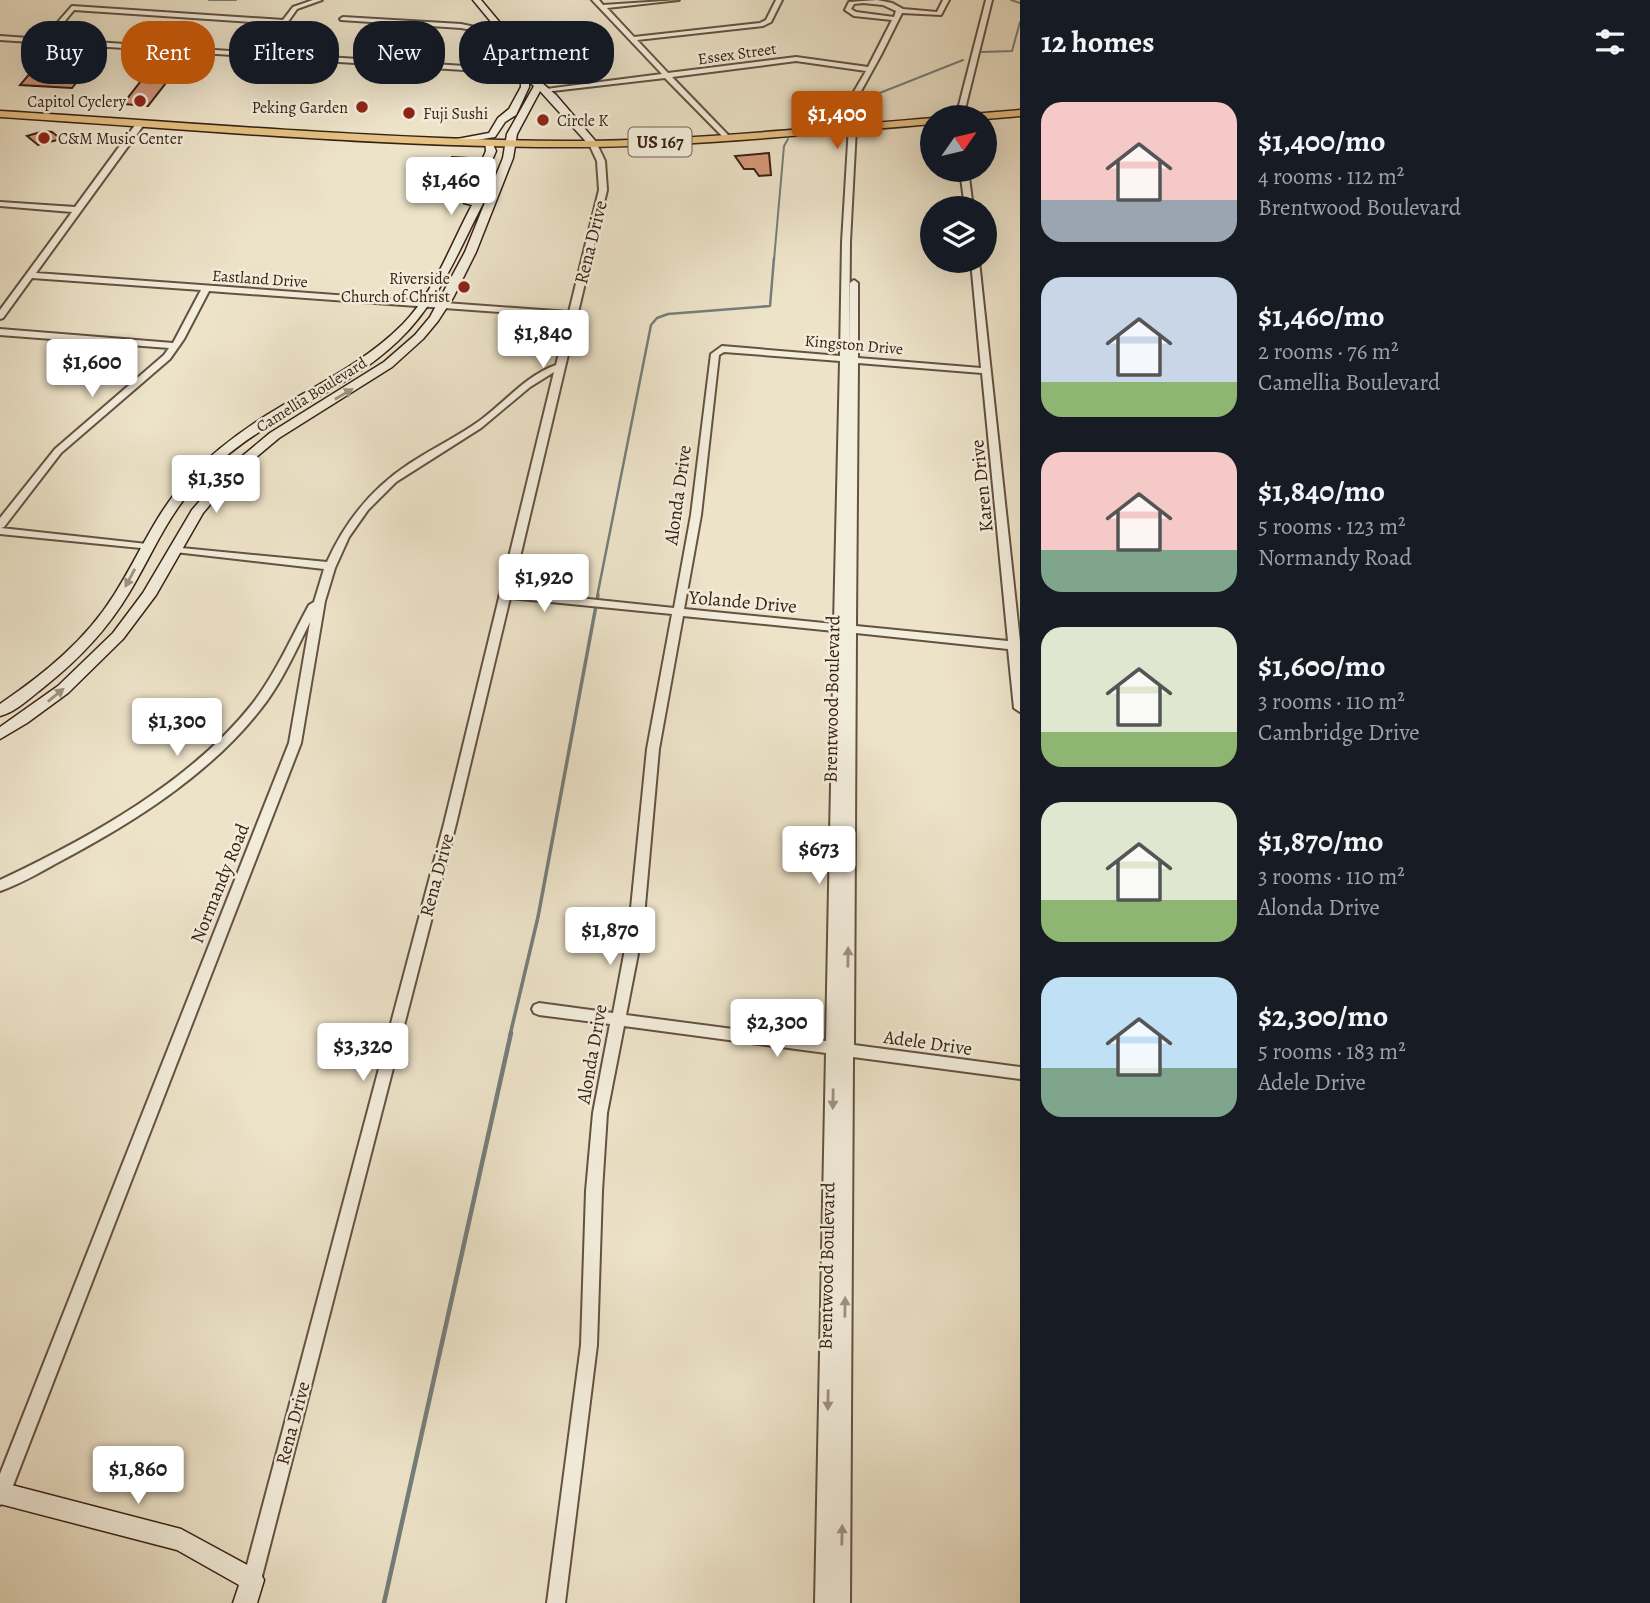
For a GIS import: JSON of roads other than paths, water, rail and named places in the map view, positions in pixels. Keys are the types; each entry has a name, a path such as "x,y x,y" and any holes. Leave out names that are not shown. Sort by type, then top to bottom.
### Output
{"main road":[{"path":"477,0 494,21"},
{"path":"507,143 513,111 523,93 523,84"},
{"path":"538,84 593,144"},
{"path":"507,143 541,86"},
{"path":"460,141 492,135 501,120 513,111"},
{"path":"998,115 1020,113"},
{"name":"US 167","path":"0,114 460,141 593,144 726,138 920,122"},
{"path":"456,243 455,229 463,203 485,152 478,146 460,141"},
{"path":"465,264 462,254 470,232 466,222 466,210 491,152 488,142"},
{"name":"Camellia Boulevard","path":"0,711 62,664 92,634 121,596 147,547 187,488 228,447 265,421 368,360 399,335 427,304 507,143"},
{"name":"Camellia Boulevard","path":"0,734 55,696 116,640 150,593 202,504 237,465 284,429 377,374 410,346 445,305 465,264 507,143"},
{"path":"0,1494 181,1540 205,1551 252,1580"},
{"name":"Rena Drive","path":"245,1603 252,1580"}],"street":[{"path":"60,21 79,0"},
{"path":"285,21 297,7 319,0"},
{"path":"595,0 726,138"},
{"path":"601,7 676,0"},
{"path":"632,39 761,25 769,20 779,0"},
{"path":"836,129 897,15 897,7 887,2 856,1 848,10 858,15 897,15 939,14 946,0"},
{"path":"962,105 989,0"},
{"path":"72,8 269,21"},
{"path":"343,19 459,26"},
{"path":"0,38 21,39"},
{"path":"107,44 229,53"},
{"name":"Essex Street","path":"541,86 567,90 796,59 869,69"},
{"path":"339,60 459,68"},
{"name":"Essex Street","path":"541,86 567,90"},
{"path":"0,316 141,123"},
{"name":"Brentwood Boulevard","path":"841,1603 841,1050 849,360 847,190 852,128"},
{"name":"Rena Drive","path":"252,1580 450,824 604,182 601,161 593,144"},
{"path":"0,204 78,210"},
{"name":"Karen Drive","path":"976,273 1017,646 1020,708"},
{"name":"Eastland Drive","path":"30,275 572,315"},
{"path":"0,525 58,452 167,357 206,288"},
{"path":"0,332 175,346"},
{"name":"Kingston Drive","path":"718,350 987,371"},
{"name":"Alonda Drive","path":"556,1603 589,1345 600,1113 636,928 653,748 696,515 718,350"},
{"name":"Normandy Road","path":"0,1494 295,743 308,684 319,595 346,531 382,489 412,466 491,418 537,377 559,367"},
{"path":"0,531 147,547"},
{"path":"175,550 329,566"},
{"name":"Yolande Drive","path":"505,594 1017,646"},
{"path":"0,886 70,852 120,820 182,775 235,731 276,676 319,595"},
{"name":"Adele Drive","path":"539,1009 616,1022 1020,1073"},
{"name":"Brentwood Boulevard","path":"824,1603 841,1050"}],"waterway":[{"path":"209,0 236,0"},
{"path":"1011,0 1020,3"},
{"path":"982,52 1012,51 1020,22"},
{"path":"857,102 963,60"},
{"path":"774,260 784,146 788,139"},
{"path":"597,597 651,325 657,318 668,314 770,306 774,258"},
{"path":"510,1035 538,917 598,595"},
{"path":"384,1603 511,1033"}],"place":[{"name":"Capitol Cyclery","path":"140,101"},
{"name":"Peking Garden","path":"362,107"},
{"name":"Fuji Sushi","path":"409,113"},
{"name":"Circle K","path":"543,120"},
{"name":"C&M Music Center","path":"44,138"},
{"name":"Riverside Church of Christ","path":"464,287"}]}
